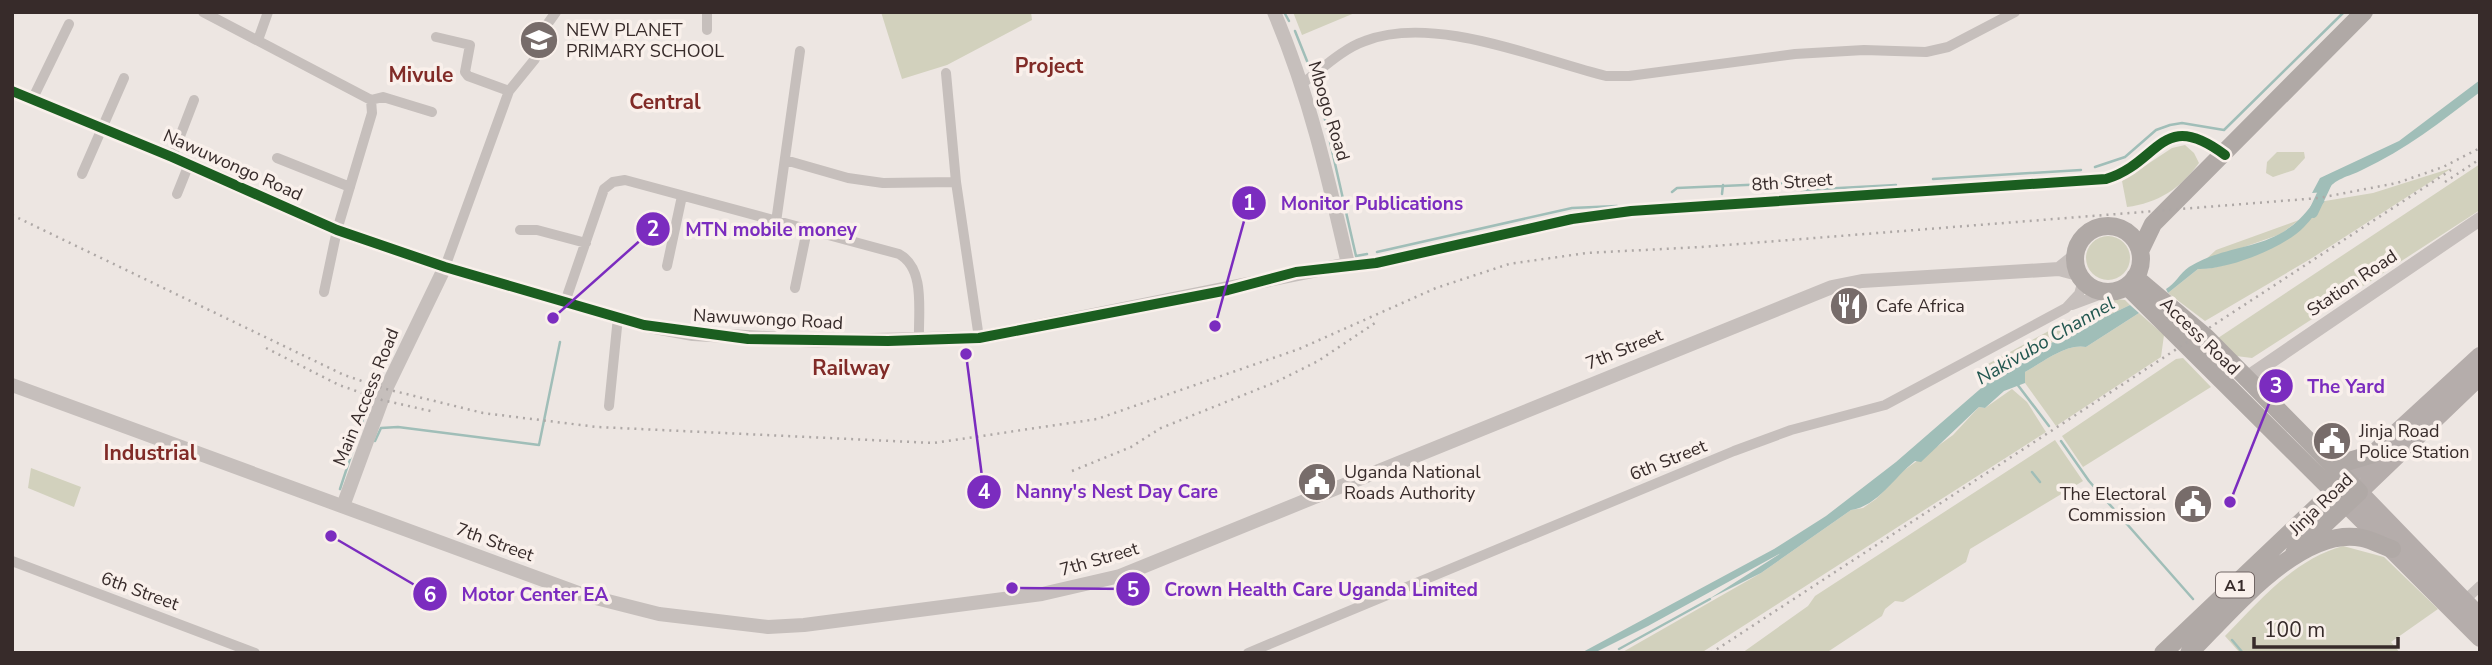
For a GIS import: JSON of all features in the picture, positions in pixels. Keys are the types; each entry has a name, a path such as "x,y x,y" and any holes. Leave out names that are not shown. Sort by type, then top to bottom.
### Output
{"highway":[{"path":"2153,224 2121,229 2108,226 2082,238 2079,270 2096,290 2146,294 2140,251 2153,224 2225,155 2364,12"},
{"path":"2121,229 2134,239 2140,251"},
{"name":"Access Road","path":"2146,294 2206,337 2321,453 2346,492"},
{"name":"Access Road","path":"2146,294 2305,464 2346,492"},
{"path":"2321,453 2346,462 2380,459"},
{"path":"2301,524 2309,506 2312,489 2305,464"},
{"name":"Jinja Road","path":"2163,653 2301,524 2346,492"},
{"name":"Jinja Road","path":"2294,553 2346,492"},
{"path":"2294,553 2330,540 2348,538 2361,538 2392,549"},
{"name":"A1","path":"2189,653 2294,553"}],"main road":[{"name":"Jinja Road","path":"2346,492 2480,356"},
{"name":"Jinja Road","path":"2380,459 2480,376"},
{"path":"2380,459 2376,486 2382,516"},
{"path":"2346,492 2392,549 2480,638"},
{"name":"Access Road","path":"2346,492 2382,516 2480,617"}],"street":[{"path":"203,12 371,100 383,97 432,112"},
{"path":"258,40 268,12"},
{"path":"445,267 509,91 535,59 546,26 556,12"},
{"path":"707,12 707,30"},
{"name":"Mbogo Road","path":"1274,12 1303,83 1321,143 1348,264"},
{"path":"1303,83 1352,46 1376,37 1401,34 1458,37 1606,76 1629,76 1832,51 1926,52 1948,47 2015,12"},
{"path":"32,100 69,24"},
{"path":"436,37 470,45 466,72 468,76 509,91"},
{"path":"776,222 800,51"},
{"path":"947,73 956,182 979,338"},
{"path":"82,174 124,78"},
{"name":"Nawuwongo Road","path":"12,91 172,156 337,230 445,267 618,317 693,334 748,339 979,338 1348,264"},
{"path":"172,156 194,100"},
{"path":"324,292 337,230 372,113 371,100"},
{"name":"8th Street","path":"1348,264 1376,263 1572,219 1631,211 2106,179 2129,169 2163,141 2182,135 2206,141 2225,155"},
{"path":"276,158 350,187"},
{"path":"785,160 848,178 883,183 956,182"},
{"path":"177,194 189,164"},
{"path":"565,302 604,189 613,182 625,180 899,254 911,261 916,273 919,340"},
{"path":"667,266 682,196"},
{"name":"Station Road","path":"2245,379 2480,219"},
{"path":"520,230 537,229 586,243"},
{"path":"795,288 807,230"},
{"name":"Main Access Road","path":"343,506 386,389 445,267"},
{"name":"7th Street","path":"12,385 584,595 659,614 732,625 804,625 1042,594 1108,579 1832,287 1862,281 2079,270"},
{"name":"6th Street","path":"1248,653 1734,451 1791,430 1885,405 2066,308 2079,294 2079,270"},
{"path":"2066,308 2107,292"},
{"path":"608,406 618,317"},
{"name":"6th Street","path":"12,561 255,653"},
{"path":"2464,601 2480,586"}],"green space":[{"path":"881,12 1031,12 1032,20 947,65 902,79"},
{"path":"1293,12 1357,12 1302,35"},
{"path":"2185,145 2194,153 2199,163 2192,172 2168,193 2149,202 2127,207 2122,181 2172,148"},
{"path":"2277,152 2304,152 2305,158 2294,170 2273,177 2266,173 2267,162"},
{"path":"2480,164 2480,210 2252,358 2236,356 2218,338"},
{"path":"2452,168 2312,258 2205,321 2168,293 2198,269 2231,263 2268,246 2301,224 2325,201 2373,193"},
{"path":"2299,220 2281,234 2204,261 2216,250"},
{"path":"2108,236 2123,243 2130,258 2123,273 2108,280 2093,273 2086,258 2093,243"},
{"path":"2117,299 2125,300 2130,305 2047,345 1994,377 1986,365 2084,312"},
{"path":"2139,313 2164,335 2161,357 2056,426 2025,383 2025,372 2062,351 2086,347"},
{"path":"2183,358 2211,387 2083,467 2062,436 2176,359"},
{"path":"2012,389 2027,402 2046,432 1701,653 1621,653 1761,573 1851,510 1863,508 1876,499 1903,471 1953,435 1979,407 1985,408"},
{"path":"2055,440 2083,481 1970,549 1966,562 1903,602 1895,601 1885,609 1882,616 1826,653 1742,653 1808,606 1815,596"},
{"path":"31,468 81,487 74,507 28,488"},
{"path":"2343,546 2384,557 2438,609 2391,642 2400,653 2240,653 2225,636 2293,571 2325,552"}],"water":[{"path":"2480,80 2480,92 2423,134 2378,162 2338,181 2326,192 2312,193 2320,178 2399,141"},
{"path":"2325,201 2304,227 2283,243 2239,262 2198,269 2168,293 2166,289 2189,267 2222,253 2270,239 2285,231 2313,203"},
{"path":"2130,305 2139,313 2086,347 2062,351 2025,372 2025,383 2004,391 1985,408 1979,407 1921,462 1915,461 1878,497 1851,510 1761,573 1709,599 1781,553 1594,653 1581,653 1774,549 1826,516 1896,462 1994,377 2047,345"}],"waterway":[{"path":"1284,12 1289,21"},
{"path":"2095,167 2125,157 2156,130 2170,125 2182,123 2224,130 2344,12"},
{"path":"1295,31 1309,66"},
{"path":"1316,80 1356,256 1367,254"},
{"path":"1933,179 2081,170"},
{"path":"1672,192 1677,188 1790,183"},
{"name":"Nakivubo Channel","path":"2313,213 2327,183"},
{"path":"1722,194 1723,185"},
{"path":"1801,190 1896,185"},
{"path":"1377,252 1572,208 1617,206"},
{"path":"375,441 381,428 398,427 539,445 560,342"},
{"path":"2017,384 2049,426"},
{"path":"340,489 368,404"},
{"path":"2061,441 2089,481 2193,599"},
{"path":"2032,472 2040,482"},
{"path":"1619,649 1710,599"},
{"path":"2232,640 2243,653"}],"railway":[{"path":"12,215 344,375 386,389 483,413 597,427 934,443 1097,419 1299,349 1436,288 1509,264 1586,253 1701,247 2319,198 2397,183 2443,167 2480,148"},
{"path":"2445,182 2480,159"},
{"path":"1711,653 2451,170"},
{"path":"1072,471 1131,447 1161,428 1276,382 1318,361 1375,323"},
{"path":"266,348 339,385 382,400 435,412"}],"cycle path":[{"path":"12,91 172,157 337,230 445,267 644,325 748,339 888,341 979,338 1228,290 1296,272 1376,263 1572,219 1631,211 2106,179 2124,171 2173,137 2187,136 2204,142 2225,155"}],"place":[{"name":"NEW PLANET PRIMARY SCHOOL","path":"539,40"},
{"name":"Cafe Africa","path":"1849,306"},
{"name":"MTN mobile money","path":"553,318"},
{"name":"Monitor Publications","path":"1215,326"},
{"name":"Nanny's Nest Day Care","path":"966,354"},
{"name":"Jinja Road Police Station","path":"2332,441"},
{"name":"Uganda National Roads Authority","path":"1317,482"},
{"name":"The Yard","path":"2230,502"},
{"name":"The Electoral Commission","path":"2193,504"},
{"name":"Motor Center EA","path":"331,536"},
{"name":"Crown Health Care Uganda Limited","path":"1012,588"}],"district":[{"name":"Project","path":"1049,66"},
{"name":"Mivule","path":"421,75"},
{"name":"Central","path":"665,102"},
{"name":"Railway","path":"851,368"},
{"name":"Industrial","path":"150,453"}]}
